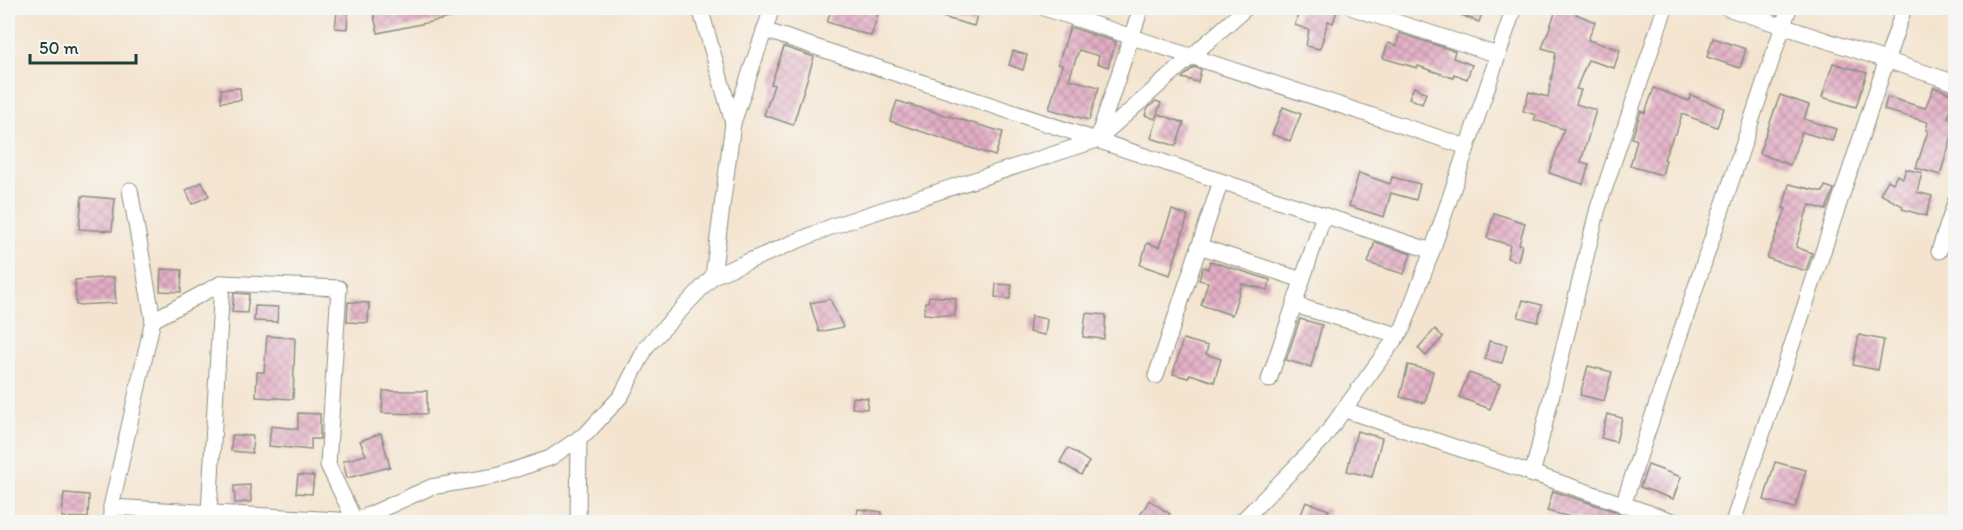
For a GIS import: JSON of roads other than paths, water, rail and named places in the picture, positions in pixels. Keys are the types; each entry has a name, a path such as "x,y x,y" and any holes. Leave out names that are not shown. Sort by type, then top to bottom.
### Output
{"street":[{"path":"700,8 733,123"},
{"path":"713,276 733,123 772,8"},
{"path":"1044,8 1467,147"},
{"path":"1097,140 1141,8"},
{"path":"130,190 153,320 111,515 209,513 354,522 431,487 496,476 550,458 579,438 621,396 647,346 713,276 833,226 1097,140 1246,8"},
{"path":"1353,8 1498,55"},
{"path":"1241,522 1322,441 1398,336 1432,251 1514,8"},
{"path":"1532,475 1598,208 1665,8"},
{"path":"1727,8 1956,83"},
{"path":"1623,505 1789,8"},
{"path":"1732,522 1904,8"},
{"path":"764,30 1432,251"},
{"path":"1156,376 1221,181"},
{"path":"1938,251 1956,200"},
{"path":"1269,380 1324,215"},
{"path":"1199,246 1302,280"},
{"path":"153,320 222,283 339,288 328,465 354,522"},
{"path":"209,513 222,283"},
{"path":"1294,305 1398,336"},
{"path":"1345,410 1676,522"},
{"path":"578,522 579,438"}]}
